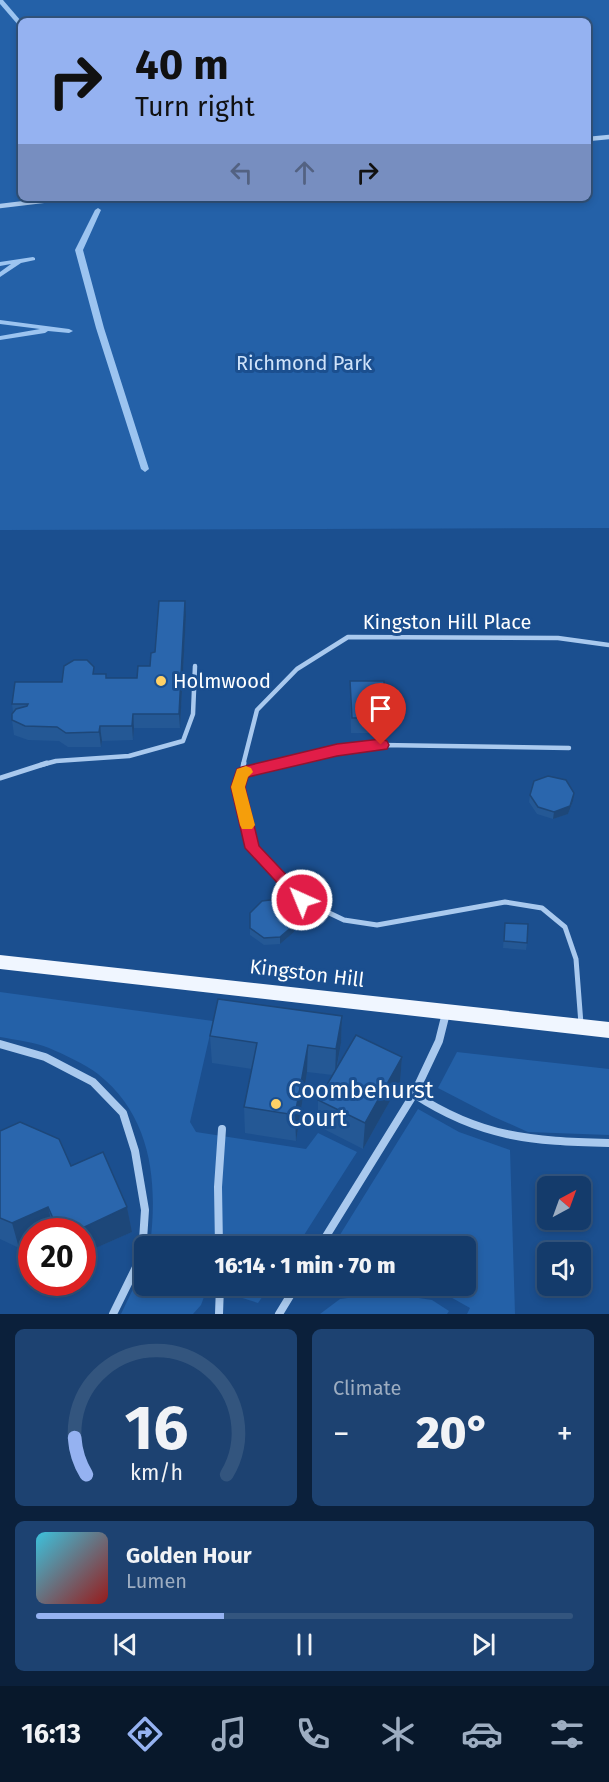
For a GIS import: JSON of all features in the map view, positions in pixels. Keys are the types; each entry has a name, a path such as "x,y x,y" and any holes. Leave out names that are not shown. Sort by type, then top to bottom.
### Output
{"main road":[{"name":"Kingston Hill","path":"0,962 255,988 446,1013 609,1030"}],"street":[{"path":"591,139 609,137"},
{"path":"0,206 42,201"},
{"path":"326,1236 414,1094 439,1041 446,1013"},
{"path":"0,1044 45,1057 93,1082 123,1113 135,1152 145,1210 142,1255 113,1314"},
{"path":"414,1094 432,1106 471,1123 517,1138 609,1143"},
{"path":"219,1236 218,1187 222,1129"},
{"path":"219,1314 220,1296"},
{"path":"279,1314 290,1296"}],"lane":[{"name":"Kingston Hill Place","path":"580,1027 576,959 565,927 542,908 505,902 377,925 344,920 302,900 253,848 238,787 257,710 297,669 348,637 558,638 609,645"},
{"path":"0,778 56,761 129,756 183,741 191,728 195,709 195,666"},
{"path":"242,773 337,750 381,745 569,748"}],"green space":[{"name":"Richmond Park","path":"0,0 609,0 609,528 0,530"},
{"path":"0,992 213,1021 190,1122 196,1132 306,1149 318,1133 357,1152 303,1236 151,1236 153,1198 147,1152 130,1110 116,1091 98,1074 62,1054 44,1046 0,1037"},
{"path":"457,1052 609,1069 609,1135 528,1132 438,1088"},
{"path":"418,1109 459,1132 510,1150 515,1314 467,1314 470,1308 449,1296 476,1296 476,1236 339,1236"},
{"path":"134,1287 134,1296 204,1296 201,1305 193,1314 121,1314"},
{"path":"236,1296 263,1296 258,1303"},
{"path":"363,1296 406,1296 432,1300 449,1311 447,1314 320,1314 340,1299"}],"building":[{"name":"Holmwood","path":"159,601 185,601 179,714 133,714 132,726 100,726 99,732 66,733 57,727 25,726 12,720 12,714 16,709 28,704 12,704 15,682 62,682 64,666 74,660 87,660 94,667 93,674 106,674 106,678 137,678 138,666 150,666 151,653 155,652"},
{"path":"350,681 384,681 386,718 352,718"},
{"path":"548,776 566,780 574,793 570,806 554,812 538,807 530,795 534,781"},
{"path":"278,899 293,910 294,925 280,937 264,938 250,928 250,913 262,901"},
{"path":"505,923 528,924 527,943 504,941"},
{"path":"218,999 342,1016 336,1049 308,1045 295,1115 244,1107 257,1043 210,1036"},
{"path":"356,1035 402,1057 365,1123 318,1100"},
{"path":"20,1122 59,1139 71,1166 103,1152 127,1207 96,1222 96,1218 53,1218 48,1207 23,1218 18,1218 12,1223 0,1218 0,1131"}],"waterway":[{"path":"0,0 18,21"},
{"path":"98,210 79,250 100,328 145,469"},
{"path":"0,264 33,259"},
{"path":"0,275 18,263"},
{"path":"0,322 69,331"},
{"path":"0,338 45,331"}],"slow traffic":[{"path":"246,772 242,773 238,787 247,825"}],"place":[{"name":"Holmwood","path":"161,681"},
{"name":"Coombehurst Court","path":"276,1104"}],"route":[{"path":"302,900 253,848 238,787 242,773 337,750 381,745"}]}
